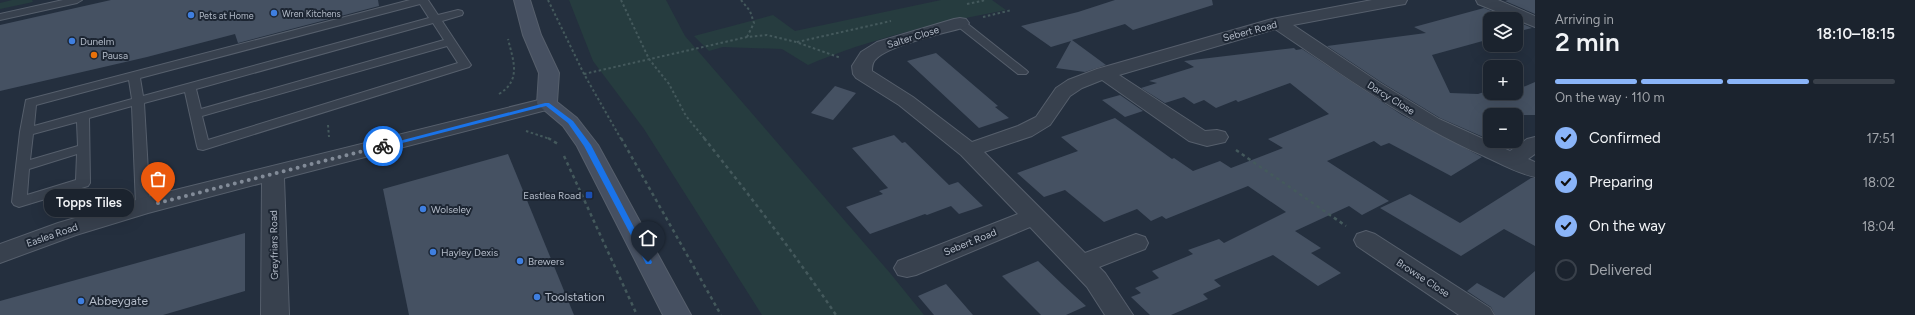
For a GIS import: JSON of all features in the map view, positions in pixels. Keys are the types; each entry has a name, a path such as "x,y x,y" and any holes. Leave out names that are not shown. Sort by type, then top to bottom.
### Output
{"street":[{"path":"522,0 532,35 549,73 547,104 570,122 587,145 677,315"},
{"name":"Sebert Road","path":"969,150 1025,131 1043,121 1063,92 1075,84 1104,73 1278,23 1399,0"},
{"path":"1484,0 1535,22"},
{"name":"Salter Close","path":"862,66 868,56 882,46 960,23"},
{"name":"Darcy Close","path":"1278,23 1391,98 1433,123 1467,141 1535,170"},
{"path":"862,66 863,74 906,101 969,150 1096,280 1119,315"},
{"path":"1104,73 1197,136 1207,139 1217,137"},
{"name":"Easlea Road","path":"0,254 67,229 143,206 273,175 547,104"},
{"path":"1512,160 1535,144"},
{"name":"Greyfriars Road","path":"273,175 275,315"},
{"name":"Sebert Road","path":"907,268 1033,217"},
{"name":"Browse Close","path":"1366,240 1480,315"},
{"path":"1081,264 1136,243"}],"lane":[{"path":"0,17 77,0"},
{"path":"83,116 83,183 19,202 30,103 423,0 465,65 202,146 190,87"},
{"path":"26,132 458,13"},
{"path":"960,23 1022,72"},
{"path":"196,114 450,42"},
{"path":"134,76 138,101 143,206"},
{"path":"23,167 84,148"}],"path":[{"path":"548,0 584,74 721,315"},
{"path":"621,0 649,60 670,84 686,116 772,224 836,315"},
{"path":"741,0 750,11 754,23 747,37"},
{"path":"960,23 1012,10"},
{"path":"584,74 747,37 767,35 796,42 862,66"},
{"path":"498,94 504,91 512,82 515,71 508,40"},
{"path":"1217,137 1366,240"},
{"path":"566,161 637,315"}],"green space":[{"path":"12,0 32,0 33,2 0,9 0,3"},
{"path":"569,0 666,0 685,36 890,273 924,315 762,315 644,129 593,61"},
{"path":"941,0 992,0 1006,10 906,32 832,55 808,65 782,49 723,47 709,51 694,36 773,15 795,31"}],"building":[{"path":"111,0 378,0 379,6 238,43 235,34 147,57 0,91 0,25"},
{"path":"1115,0 1212,0 1213,5 1133,30 1125,24 1072,40 1106,65 1085,72 1056,68 1071,41 1051,47 1021,26 1078,12"},
{"path":"1535,0 1535,14 1505,1"},
{"path":"1484,8 1494,12 1483,12 1483,41 1432,55 1450,93 1478,94 1483,92 1483,100 1523,100 1523,87 1535,82 1535,115 1523,115 1523,108 1483,108 1483,137 1440,118 1381,82 1327,46 1426,33 1414,27"},
{"path":"1523,24 1532,28 1523,30"},
{"path":"1294,48 1296,50 1302,49 1402,115 1482,157 1451,176 1389,143 1381,146 1374,141 1327,161 1389,201 1362,215 1349,206 1295,231 1321,248 1311,253 1341,273 1318,286 1273,255 1214,280 1221,286 1203,294 1208,299 1171,315 1150,315 1131,297 1141,293 1135,288 1159,278 1152,271 1193,254 1188,250 1219,239 1224,243 1286,212 1248,186 1166,219 1162,216 1151,221 1137,209 1104,222 1065,190 1044,197 1017,173 1078,151 1061,137 1115,118 1172,159 1174,158 1193,171 1220,161 1231,168 1283,148 1268,139 1329,114 1290,83 1238,102 1236,100 1216,108 1204,100 1194,104 1184,97 1165,103 1141,88 1157,83 1149,81 1194,67 1184,61"},
{"path":"936,53 998,106 995,107 1009,118 979,128 907,61"},
{"path":"835,86 856,93 833,120 811,113"},
{"path":"1120,95 1143,111 1125,117 1102,100"},
{"path":"894,135 902,143 905,142 949,185 958,182 983,206 959,214 951,206 870,234 846,207 883,194 879,191 888,188 852,148"},
{"path":"508,154 574,315 409,315 383,189"},
{"path":"1531,178 1535,178 1535,246 1504,229 1461,256 1380,208 1410,194 1460,223"},
{"path":"245,233 245,291 163,315 0,315 0,301"},
{"path":"1038,261 1086,306 1066,315 1041,315 1002,276"},
{"path":"1535,271 1535,315 1495,315 1491,307 1467,291 1477,283 1504,298"},
{"path":"946,284 973,315 934,315 918,296"}],"way so far":[{"path":"158,203 383,146"}],"place":[{"name":"Wren Kitchens","path":"274,13"},
{"name":"Pets at Home","path":"191,15"},
{"name":"Dunelm","path":"72,41"},
{"name":"Pausa","path":"94,55"},
{"name":"Eastlea Road","path":"589,195"},
{"name":"Topps Tiles","path":"158,203"},
{"name":"Wolseley","path":"423,209"},
{"name":"Hayley Dexis","path":"433,252"},
{"name":"Brewers","path":"520,261"},
{"name":"Toolstation","path":"537,297"},
{"name":"Abbeygate","path":"81,301"}],"route":[{"path":"383,146 547,104 570,122 587,145 648,262"}]}
